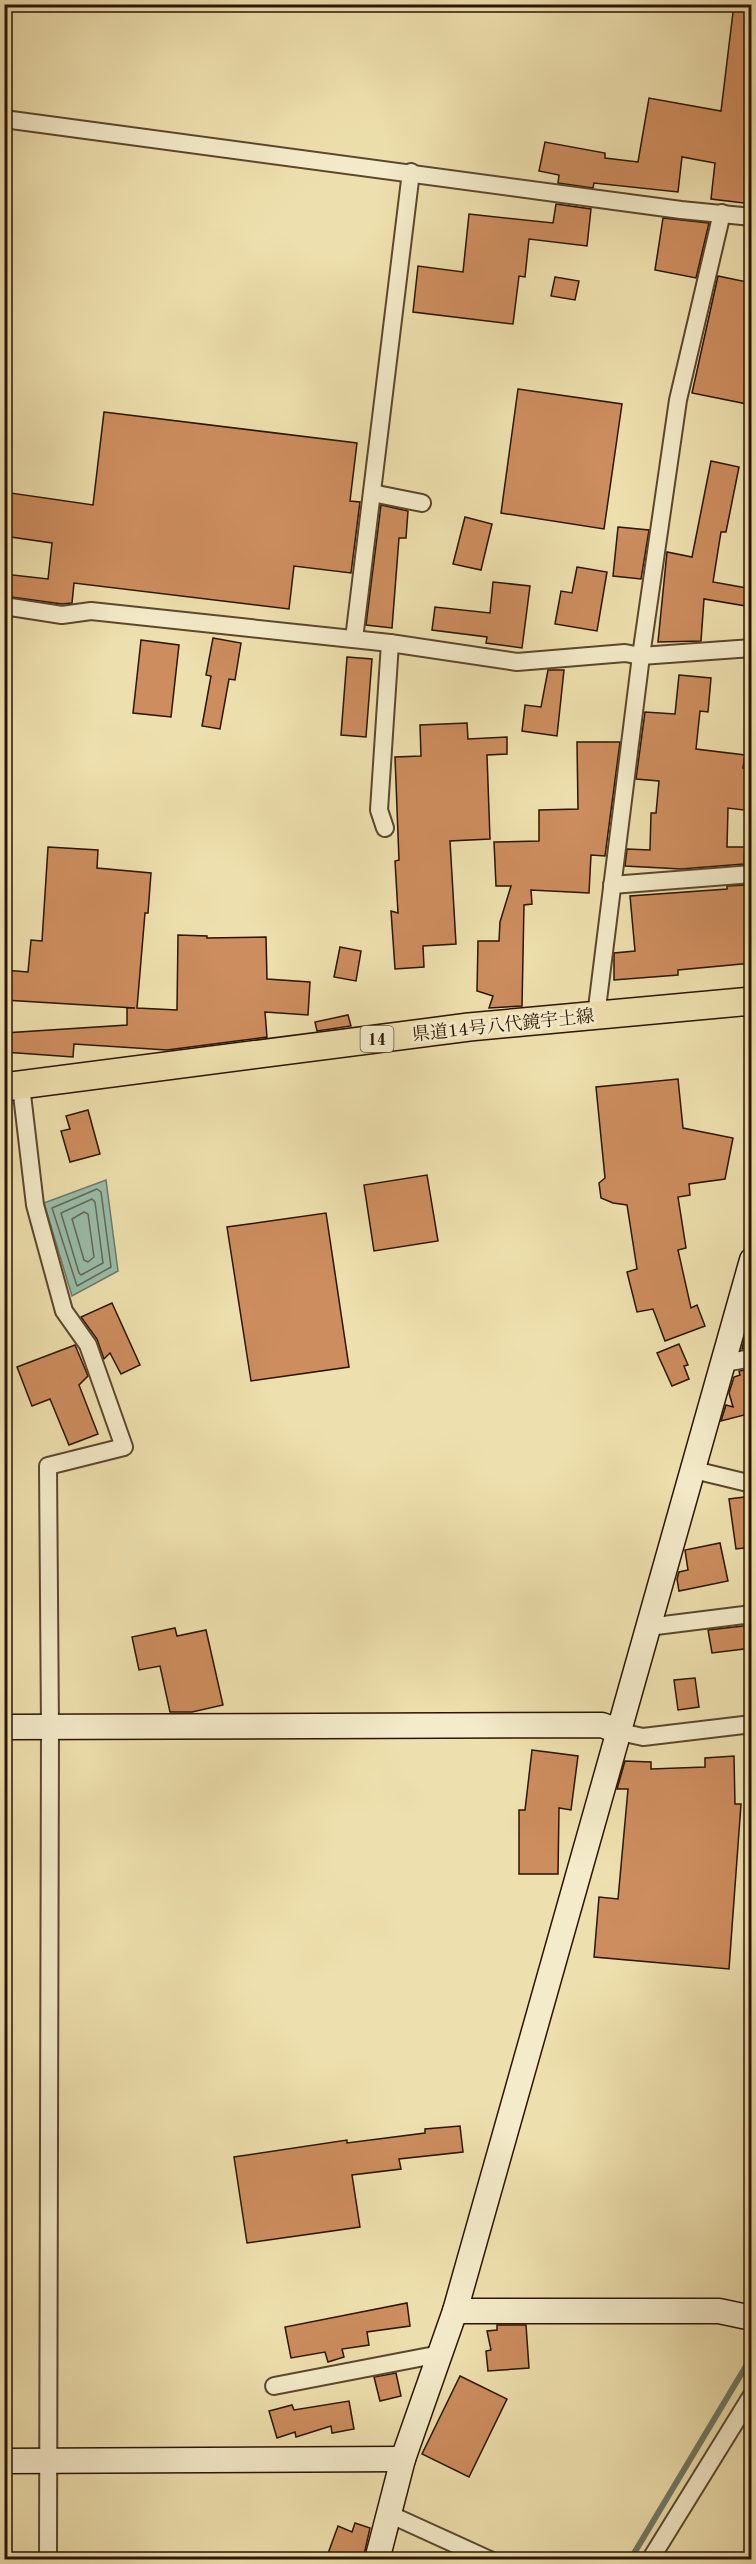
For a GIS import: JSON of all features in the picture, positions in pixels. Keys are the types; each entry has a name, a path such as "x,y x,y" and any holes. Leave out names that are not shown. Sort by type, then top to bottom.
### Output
{"main road":[{"name":"県道14号八代鏡宇土線","path":"13,1086 355,1041 752,1001"}],"street":[{"path":"4,119 681,210 752,217"},
{"path":"354,639 411,172"},
{"path":"596,1016 641,656 678,400 722,213"},
{"path":"372,493 422,503"},
{"path":"4,606 62,615 91,610 354,639 517,662 546,662 625,653 641,656 752,648"},
{"path":"385,828 379,810 390,644"},
{"path":"612,885 752,874"},
{"path":"13,1086 35,1205 64,1311 88,1345 124,1447 48,1466 50,1728 48,2559"},
{"path":"377,2559 403,2459 455,2312 752,1260"},
{"path":"724,1363 752,1358"},
{"path":"694,1470 752,1484"},
{"path":"648,1627 752,1614"},
{"path":"4,1727 602,1725 643,1737 752,1724"},
{"path":"455,2312 719,2311 752,2318"},
{"path":"274,2386 440,2354"},
{"path":"650,2559 752,2395"},
{"path":"4,2461 403,2459"},
{"path":"389,2514 490,2559"}],"water":[{"path":"106,1180 118,1271 72,1296 44,1203"}],"building":[{"path":"734,4 752,4 752,204 711,199 715,163 682,157 678,192 594,183 593,188 558,183 559,175 539,171 545,142 605,153 605,158 638,162 649,98 721,111"},
{"path":"556,204 591,209 587,246 529,239 525,277 519,276 513,324 413,312 418,266 463,272 469,214 553,223"},
{"path":"663,218 709,223 696,278 655,270"},
{"path":"718,276 752,283 752,405 692,393"},
{"path":"555,277 579,281 575,300 551,296"},
{"path":"518,389 622,404 604,529 501,513"},
{"path":"104,412 357,443 350,501 360,502 351,573 294,566 289,609 74,583 72,603 62,604 4,596 4,574 48,579 52,543 4,536 4,492 93,505"},
{"path":"711,461 739,467 726,532 721,532 713,582 752,589 752,607 704,599 701,641 658,642 667,552 692,557"},
{"path":"381,505 408,511 406,538 399,538 392,628 366,625"},
{"path":"465,517 492,524 481,570 453,564"},
{"path":"618,527 649,530 641,579 613,576"},
{"path":"577,567 607,572 597,631 555,624 561,591 572,593"},
{"path":"493,582 530,586 522,648 486,643 487,637 432,630 435,607 490,613"},
{"path":"213,638 241,643 235,680 229,679 220,729 202,726 211,676 206,675"},
{"path":"141,640 179,645 171,717 133,713"},
{"path":"347,657 372,659 366,737 341,735"},
{"path":"548,670 564,670 557,736 522,731 525,705 541,707"},
{"path":"679,675 711,678 708,712 700,711 696,749 745,755 743,768 752,769 752,811 728,808 727,847 745,847 744,864 681,869 625,866 627,849 650,850 651,813 656,813 659,781 636,779 645,712 675,714"},
{"path":"467,723 468,739 507,737 507,754 487,755 490,839 450,841 456,944 423,946 424,967 395,969 391,911 398,913 395,861 399,860 395,757 421,756 420,725"},
{"path":"577,742 620,742 605,856 591,855 589,893 531,890 532,904 524,905 522,1006 489,1008 493,996 477,991 478,941 499,941 500,922 511,886 496,886 494,842 539,841 539,810 578,809"},
{"path":"48,847 98,850 97,868 151,873 148,913 145,913 137,1008 177,1010 178,935 207,936 207,938 266,937 267,979 310,982 308,1015 265,1012 267,1037 167,1050 74,1044 73,1057 4,1052 4,1033 127,1025 127,1008 135,1008 4,1000 4,970 28,972 31,940 42,941"},
{"path":"746,885 748,907 752,907 752,963 678,970 678,975 614,980 614,953 635,951 630,896 727,889 727,886"},
{"path":"340,947 361,951 356,981 334,977"},
{"path":"348,1015 351,1026 317,1031 315,1022"},
{"path":"678,1079 683,1128 733,1138 725,1179 689,1184 690,1195 678,1197 686,1248 678,1250 691,1308 697,1305 705,1326 665,1341 653,1309 637,1312 627,1272 637,1269 627,1205 601,1198 599,1183 605,1178 596,1087"},
{"path":"88,1110 100,1154 70,1162 61,1131 70,1129 66,1116"},
{"path":"427,1175 438,1241 374,1251 364,1185"},
{"path":"326,1213 349,1367 251,1381 227,1227"},
{"path":"112,1303 140,1365 121,1374 110,1353 104,1359 97,1339 81,1317"},
{"path":"747,1329 752,1329 752,1348 742,1349"},
{"path":"679,1344 688,1365 684,1366 689,1379 672,1386 657,1353"},
{"path":"75,1345 88,1376 79,1385 98,1434 69,1445 50,1399 32,1406 17,1367"},
{"path":"752,1369 752,1413 721,1421 726,1405 733,1407 729,1393 734,1377 740,1375 739,1371"},
{"path":"752,1496 752,1547 736,1549 729,1499"},
{"path":"720,1543 728,1581 679,1591 677,1579 679,1572 688,1570 685,1550"},
{"path":"752,1625 752,1648 712,1653 708,1630"},
{"path":"175,1628 177,1636 206,1630 223,1705 192,1712 170,1712 160,1666 139,1670 132,1637"},
{"path":"695,1678 699,1707 678,1710 674,1680"},
{"path":"532,1750 578,1756 571,1810 559,1808 558,1874 519,1874 519,1810 525,1810"},
{"path":"734,1756 735,1804 741,1804 729,1969 594,1957 599,1897 618,1899 628,1789 617,1789 625,1761 651,1762 651,1769 705,1767 705,1758"},
{"path":"460,2126 463,2152 399,2159 401,2169 352,2175 360,2227 247,2243 234,2157 347,2140 347,2143 425,2133 425,2129"},
{"path":"407,2303 410,2326 367,2332 369,2345 342,2349 344,2357 328,2362 325,2352 291,2358 285,2327"},
{"path":"497,2325 526,2325 529,2368 488,2371 486,2351 491,2350 487,2331 497,2330"},
{"path":"396,2373 401,2396 380,2401 374,2377"},
{"path":"460,2376 507,2399 469,2477 422,2454"},
{"path":"349,2401 354,2429 332,2433 331,2426 296,2437 295,2432 277,2438 269,2411 292,2405 294,2410"},
{"path":"355,2523 370,2528 363,2559 326,2559 338,2526 352,2532"}],"waterway":[{"path":"630,2560 752,2356"}]}
